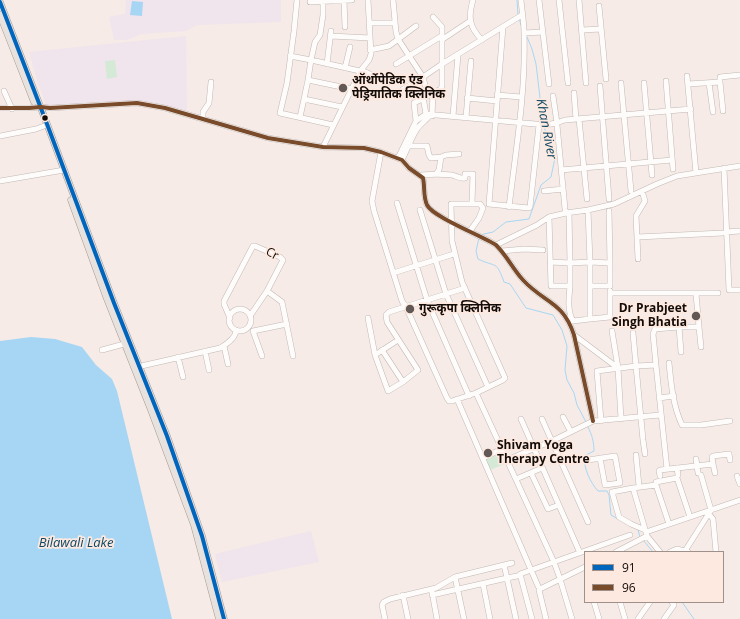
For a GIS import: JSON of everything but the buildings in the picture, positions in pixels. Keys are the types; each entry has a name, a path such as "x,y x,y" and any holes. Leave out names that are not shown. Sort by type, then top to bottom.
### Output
{"main road":[{"path":"0,5 194,525 219,619"},
{"path":"0,15 39,107 44,126 62,170 124,344 136,367 166,436 197,520 224,619"}],"street":[{"path":"297,0 285,95 280,113 333,125"},
{"path":"344,0 345,27"},
{"path":"310,2 352,0"},
{"path":"323,147 351,89 370,57 368,0"},
{"path":"393,0 398,39 423,77 425,85"},
{"path":"473,0 469,13 470,21 474,30 482,40"},
{"path":"509,207 524,68 524,33 521,0"},
{"path":"539,0 548,84"},
{"path":"559,0 568,83"},
{"path":"579,0 586,83"},
{"path":"300,117 315,42 320,35 323,15 323,1"},
{"path":"599,6 606,79"},
{"path":"402,90 522,15"},
{"path":"400,159 416,121 414,103 441,89 442,86 442,27 433,17"},
{"path":"396,64 470,21"},
{"path":"369,23 395,22"},
{"path":"370,50 385,48 416,26"},
{"path":"503,27 489,204 529,208 531,205 542,125"},
{"path":"582,30 601,29"},
{"path":"524,33 542,32"},
{"path":"327,64 331,34 370,38"},
{"path":"345,68 350,48"},
{"path":"453,116 458,55"},
{"path":"290,56 361,70 370,74"},
{"path":"466,117 471,61"},
{"path":"687,76 696,172"},
{"path":"723,111 720,77 740,76"},
{"path":"308,80 351,89"},
{"path":"666,81 673,169"},
{"path":"203,118 203,112 209,103 211,82"},
{"path":"688,84 720,82"},
{"path":"621,83 631,191"},
{"path":"644,83 652,175"},
{"path":"710,83 713,112"},
{"path":"600,86 609,199"},
{"path":"4,91 12,108"},
{"path":"400,159 420,125 428,119 433,92"},
{"path":"574,93 587,199"},
{"path":"554,96 570,263 569,310 573,321 610,317 609,210"},
{"path":"423,97 429,115"},
{"path":"468,98 521,97"},
{"path":"304,99 342,107"},
{"path":"0,108 50,108 137,103 165,108 203,118 268,138 323,147 364,148 400,159 409,168 422,175 455,175 459,178 464,178 466,174 473,174 472,203"},
{"path":"416,121 429,115 466,117 542,125 565,120 602,116 691,109"},
{"path":"0,136 44,126"},
{"path":"409,146 427,146 431,158 459,154"},
{"path":"381,152 372,201 380,234 400,295 449,401 476,393 503,380 505,376 465,288 454,254 452,241 451,204 472,203 480,204 483,208 479,218 470,231"},
{"path":"436,174 441,157"},
{"path":"561,170 672,160"},
{"path":"496,245 537,225 549,217 566,212 588,210 614,204 677,176 740,166"},
{"path":"724,168 725,233 729,290 740,290"},
{"path":"0,180 62,170"},
{"path":"422,175 426,201 428,207 434,213 496,245 522,279 560,308 566,316 574,335 589,423"},
{"path":"544,191 563,189"},
{"path":"638,259 636,216 645,201 642,191"},
{"path":"397,203 427,300 469,396"},
{"path":"420,210 446,294 488,387"},
{"path":"588,210 590,319"},
{"path":"549,217 551,286 570,286"},
{"path":"637,237 740,231"},
{"name":"Cr","path":"230,318 224,301 254,246 280,257 283,260 267,291 250,316"},
{"path":"502,251 524,249 543,250"},
{"path":"393,273 454,254"},
{"path":"550,262 610,263"},
{"path":"590,286 610,286"},
{"path":"368,318 375,355 381,368 387,390 390,390 418,370 387,322 386,315 389,312 465,288"},
{"path":"267,291 282,302 293,356"},
{"path":"610,294 718,294"},
{"path":"696,294 701,347"},
{"path":"238,310 245,311 250,316 250,323 244,330 236,330 231,325 230,318 232,313 238,310"},
{"path":"254,331 287,324"},
{"path":"248,327 254,331 262,356"},
{"path":"678,327 681,352"},
{"path":"667,469 660,415 653,334 654,330 658,328 699,327"},
{"path":"136,367 224,346 235,336 236,330"},
{"path":"612,331 618,368 621,419"},
{"path":"633,333 645,454"},
{"path":"574,335 618,368"},
{"path":"375,355 398,340"},
{"path":"102,350 124,344"},
{"path":"224,346 228,364"},
{"path":"382,350 403,382"},
{"path":"205,351 209,370"},
{"path":"178,357 183,377"},
{"path":"670,363 674,396 678,416 682,425 701,425 730,421"},
{"path":"601,421 596,372 618,368 656,365"},
{"path":"476,393 554,562 572,619"},
{"path":"659,398 674,396"},
{"path":"457,399 538,586"},
{"path":"507,460 589,423 660,415"},
{"path":"564,417 571,432"},
{"path":"521,419 580,553"},
{"path":"542,419 588,522"},
{"path":"483,458 502,449"},
{"path":"588,460 614,453 621,490"},
{"path":"715,473 713,456 729,454 730,460"},
{"path":"636,455 636,487 645,534"},
{"path":"600,458 605,485 620,484"},
{"path":"696,459 699,474 713,519 716,551"},
{"path":"660,476 660,470 713,464"},
{"path":"516,479 542,468"},
{"path":"677,468 678,475"},
{"path":"531,473 548,509 559,505"},
{"path":"737,476 740,484"},
{"path":"656,485 656,482 659,480 677,478 690,517"},
{"path":"656,485 613,491 612,493 619,517 645,534 659,551"},
{"path":"656,485 669,524"},
{"path":"629,549 645,534 669,524 740,500"},
{"path":"672,551 677,549 687,551 710,511"},
{"path":"586,551 630,536"},
{"path":"532,619 520,576 522,573 584,552"},
{"path":"432,592 455,577 512,564"},
{"path":"504,565 516,619"},
{"path":"546,619 539,590 559,578 584,569"},
{"path":"385,619 382,605 384,602 403,595 458,590 517,576"},
{"path":"455,577 464,619"},
{"path":"483,584 490,619"},
{"path":"432,592 437,619"},
{"path":"403,595 408,619"},
{"path":"594,603 599,619"},
{"path":"620,603 625,619"},
{"path":"643,603 645,610"},
{"path":"639,619 649,603"},
{"path":"664,619 674,605 673,603"}],"shaded area":[{"path":"126,0 281,0 281,22 197,25 186,31 141,34 127,40 114,40 109,17 125,14"},
{"path":"186,36 187,111 151,102 137,101 109,104 46,105 29,52"},
{"path":"311,531 319,562 222,582 215,554"}],"green space":[{"path":"115,60 117,77 107,79 105,61"},
{"path":"502,453 507,463 490,470 485,460"}],"water":[{"path":"132,1 143,2 142,16 130,15"},
{"name":"Bilawali Lake","path":"31,337 55,339 82,347 96,365 112,379 117,391 172,619 0,619 0,341"}],"waterway":[{"name":"Khan River","path":"517,0 518,15"},
{"name":"Khan River","path":"519,18 521,25"},
{"name":"Khan River","path":"527,37 536,64 543,123"},
{"name":"Khan River","path":"480,235 493,232 506,222 529,219 541,185 551,177 555,158 544,127"},
{"name":"Khan River","path":"479,238 476,251 478,259 497,267 504,282 510,284 526,308 553,315 562,330 567,346 565,370 567,380 586,422"},
{"name":"Khan River","path":"588,427 591,433 594,451 584,456 586,470 592,484 598,491 607,491 609,495 611,515 618,519"},
{"name":"Khan River","path":"638,530 640,537"},
{"name":"Khan River","path":"643,540 652,551"},
{"name":"Khan River","path":"683,603 694,619"}],"transit line":[{"name":"91","path":"0,2 114,303 167,436 202,536 224,619"},
{"name":"96","path":"0,108 50,108 137,103 165,108 268,138 323,147 364,148 381,152 402,160 409,168 423,178 426,202 431,210 448,221 496,245 523,280 538,294 552,303 564,315 570,324 574,335 593,421"}],"place":[{"name":"ऑर्थोपेडिक एंड पेड्रियातिक क्लिनिक","path":"343,88"},
{"name":"गुरूकृपा क्लिनिक","path":"410,309"},
{"name":"Dr Prabjeet Singh Bhatia","path":"696,316"},
{"name":"Shivam Yoga Therapy Centre","path":"488,453"}]}
